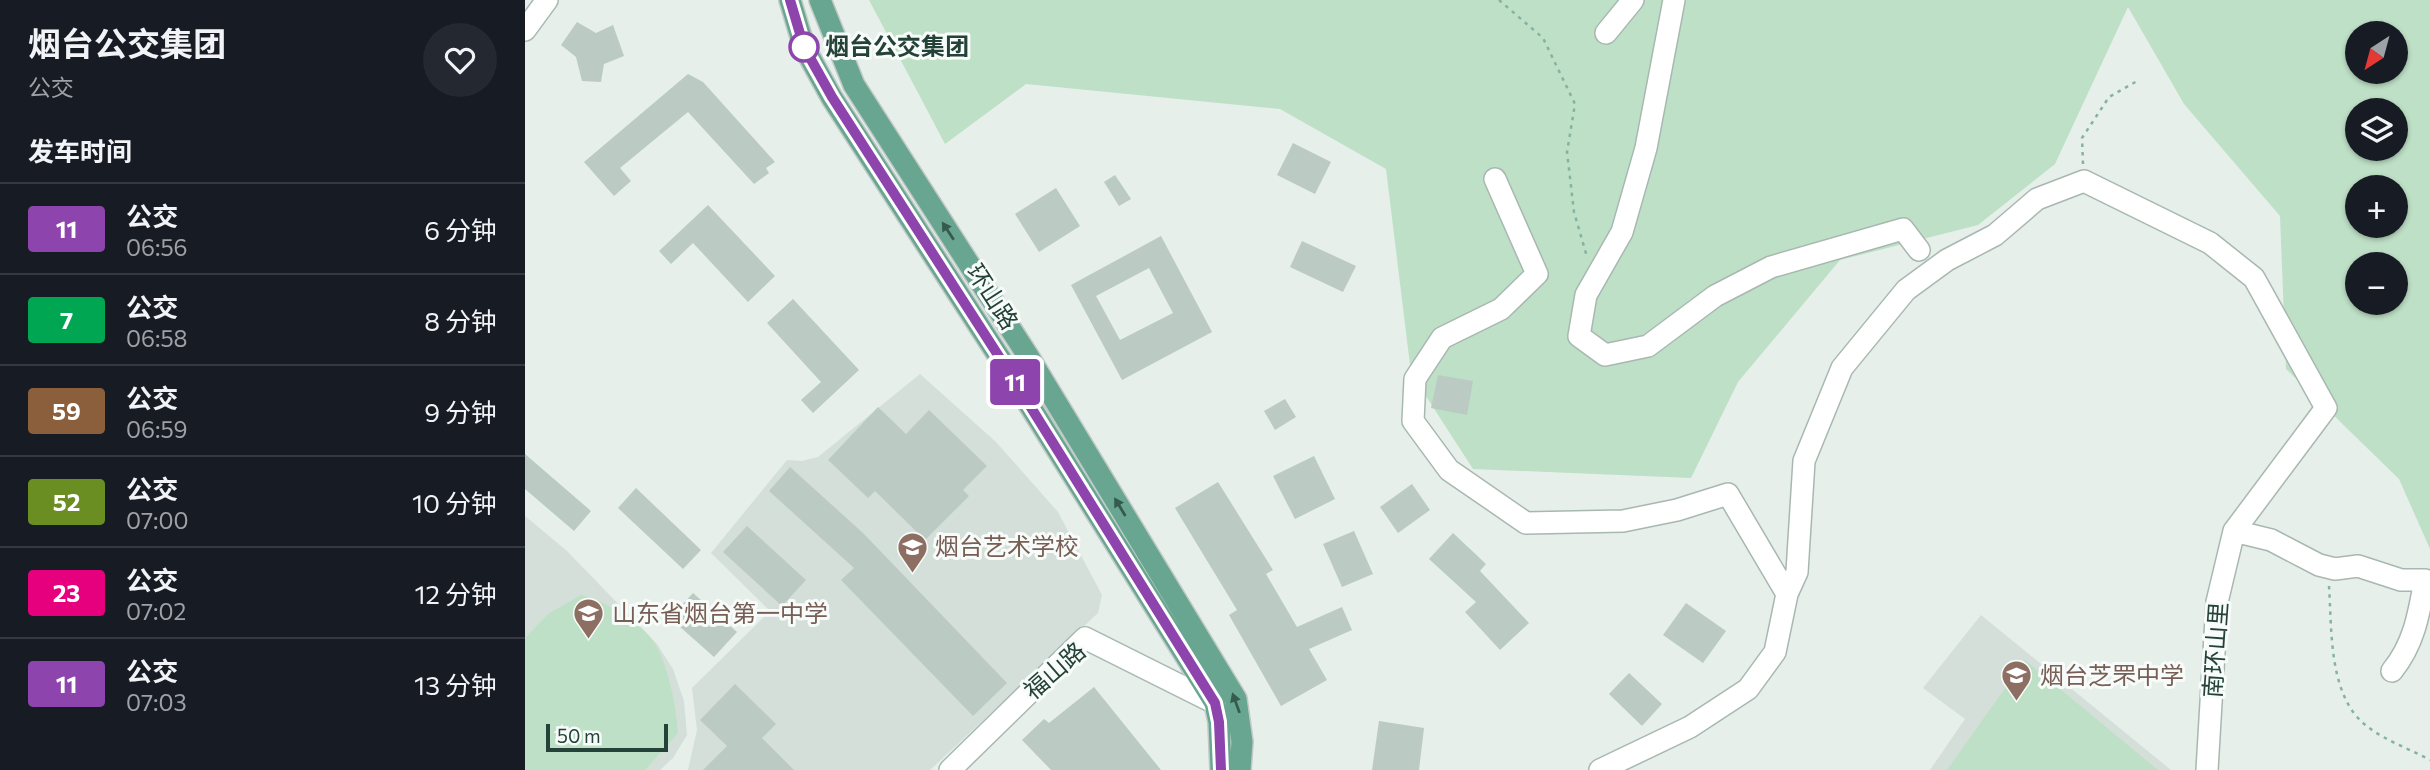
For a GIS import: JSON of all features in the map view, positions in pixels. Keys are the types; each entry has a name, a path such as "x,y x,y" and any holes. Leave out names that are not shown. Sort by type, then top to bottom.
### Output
{"main road":[{"name":"环山路","path":"790,0 804,47 832,97 1000,357 1215,703 1219,722 1221,770"},
{"name":"环山路","path":"820,0 853,85 1028,356 1236,699 1242,741 1240,770"}],"street":[{"path":"525,30 547,0"},
{"path":"1606,33 1633,0"},
{"path":"1674,0 1646,148 1622,232 1586,295 1579,336 1605,355 1648,346 1715,296 1771,267 1903,229 1919,250"},
{"path":"1495,179 1537,274 1501,309 1442,338 1415,379 1413,421 1450,470 1526,523 1623,521 1677,510 1728,494 1787,594"},
{"path":"1600,770 1690,727 1748,690 1776,652 1787,594 1797,572 1804,461 1842,368 1906,290 1935,269 1995,235 2037,199 2084,181 2210,243 2254,278 2326,408 2234,531 2271,540 2319,565 2335,569 2358,566 2401,580 2425,580 2415,631 2407,652 2392,671"},
{"name":"南环山里","path":"2207,770 2217,603 2234,531"},
{"name":"福山路","path":"950,770 1085,638 1215,703"}],"path":[{"path":"1499,0 1543,38 1574,104 1567,152 1572,200 1594,281"},
{"path":"2084,181 2082,138 2109,97 2139,80"},
{"path":"2319,565 2328,579 2333,644 2343,695 2366,727 2430,760"}],"shaded area":[{"name":"烟台艺术学校","path":"920,374 996,442 1058,512 1102,595 1098,613 930,770 688,770 697,730 692,688 770,611 711,553 787,460 802,461 818,457"},
{"name":"山东省烟台第一中学","path":"525,516 567,551 657,644 673,669 684,701 687,735 673,758 660,770 525,770"},
{"name":"烟台芝罘中学","path":"1981,615 2171,770 1930,770 1965,719 1923,688"}],"green space":[{"path":"869,0 2430,0 2430,549 2399,479 2286,369 2280,216 2184,104 2128,7 2055,164 1978,225 1840,260 1738,382 1691,478 1473,469 1411,373 1386,169 1280,109 1026,84 945,144"},
{"name":"山东省烟台第一中学","path":"581,595 609,606 637,624 651,638 662,658 673,697 678,733 645,770 525,770 525,638 548,614"},
{"path":"2025,660 2158,770 1947,770"}],"building":[{"path":"577,22 596,33 613,25 624,56 604,64 601,82 582,81 576,57 561,45"},
{"path":"688,74 703,82 775,162 766,168 769,173 754,184 688,112 620,168 631,181 614,196 584,162"},
{"path":"1293,143 1331,162 1315,194 1277,175"},
{"path":"1115,175 1131,199 1119,206 1104,182"},
{"path":"1056,188 1080,226 1039,252 1015,214"},
{"path":"708,205 775,276 748,302 693,243 671,264 659,251"},
{"path":"1161,236 1212,332 1122,380 1071,285","holes":["1149,268 1173,313 1120,340 1096,296"]},
{"path":"1302,241 1356,266 1343,292 1290,267"},
{"path":"793,299 859,370 813,413 801,400 821,382 767,323"},
{"path":"1438,375 1473,381 1467,415 1431,408"},
{"path":"1285,399 1296,417 1275,430 1264,411"},
{"path":"878,407 906,434 929,410 987,466 963,490 969,496 925,540 875,491 868,498 828,460"},
{"path":"525,454 591,511 574,531 525,489"},
{"path":"1314,456 1335,499 1295,519 1273,476"},
{"path":"790,467 863,533 1007,683 973,716 841,580 854,568 769,491"},
{"path":"1218,482 1273,570 1266,574 1297,627 1342,607 1352,630 1309,649 1327,680 1281,706 1229,615 1237,610 1175,508"},
{"path":"1412,484 1430,510 1398,533 1380,507"},
{"path":"636,488 701,550 683,569 618,508"},
{"path":"747,526 806,580 782,606 723,552"},
{"path":"1354,531 1373,574 1342,587 1323,544"},
{"path":"1453,533 1486,564 1480,571 1529,623 1500,650 1465,612 1476,602 1429,559"},
{"path":"693,593 737,632 714,657 670,618"},
{"path":"1686,603 1726,631 1703,663 1663,635"},
{"path":"1629,673 1662,704 1642,726 1609,694"},
{"path":"735,684 776,724 762,738 794,770 703,770 727,746 700,720"},
{"path":"1094,687 1161,770 1051,770 1022,740 1044,719 1049,723"},
{"path":"1379,721 1424,728 1419,770 1372,770"}],"bus line":[{"name":"11","path":"790,0 804,47 832,97 1007,369 1215,703 1219,722 1221,770"}],"place":[{"name":"烟台公交集团","path":"804,47"},
{"name":"烟台艺术学校","path":"912,574"},
{"name":"山东省烟台第一中学","path":"589,641"},
{"name":"烟台芝罘中学","path":"2017,703"}]}
